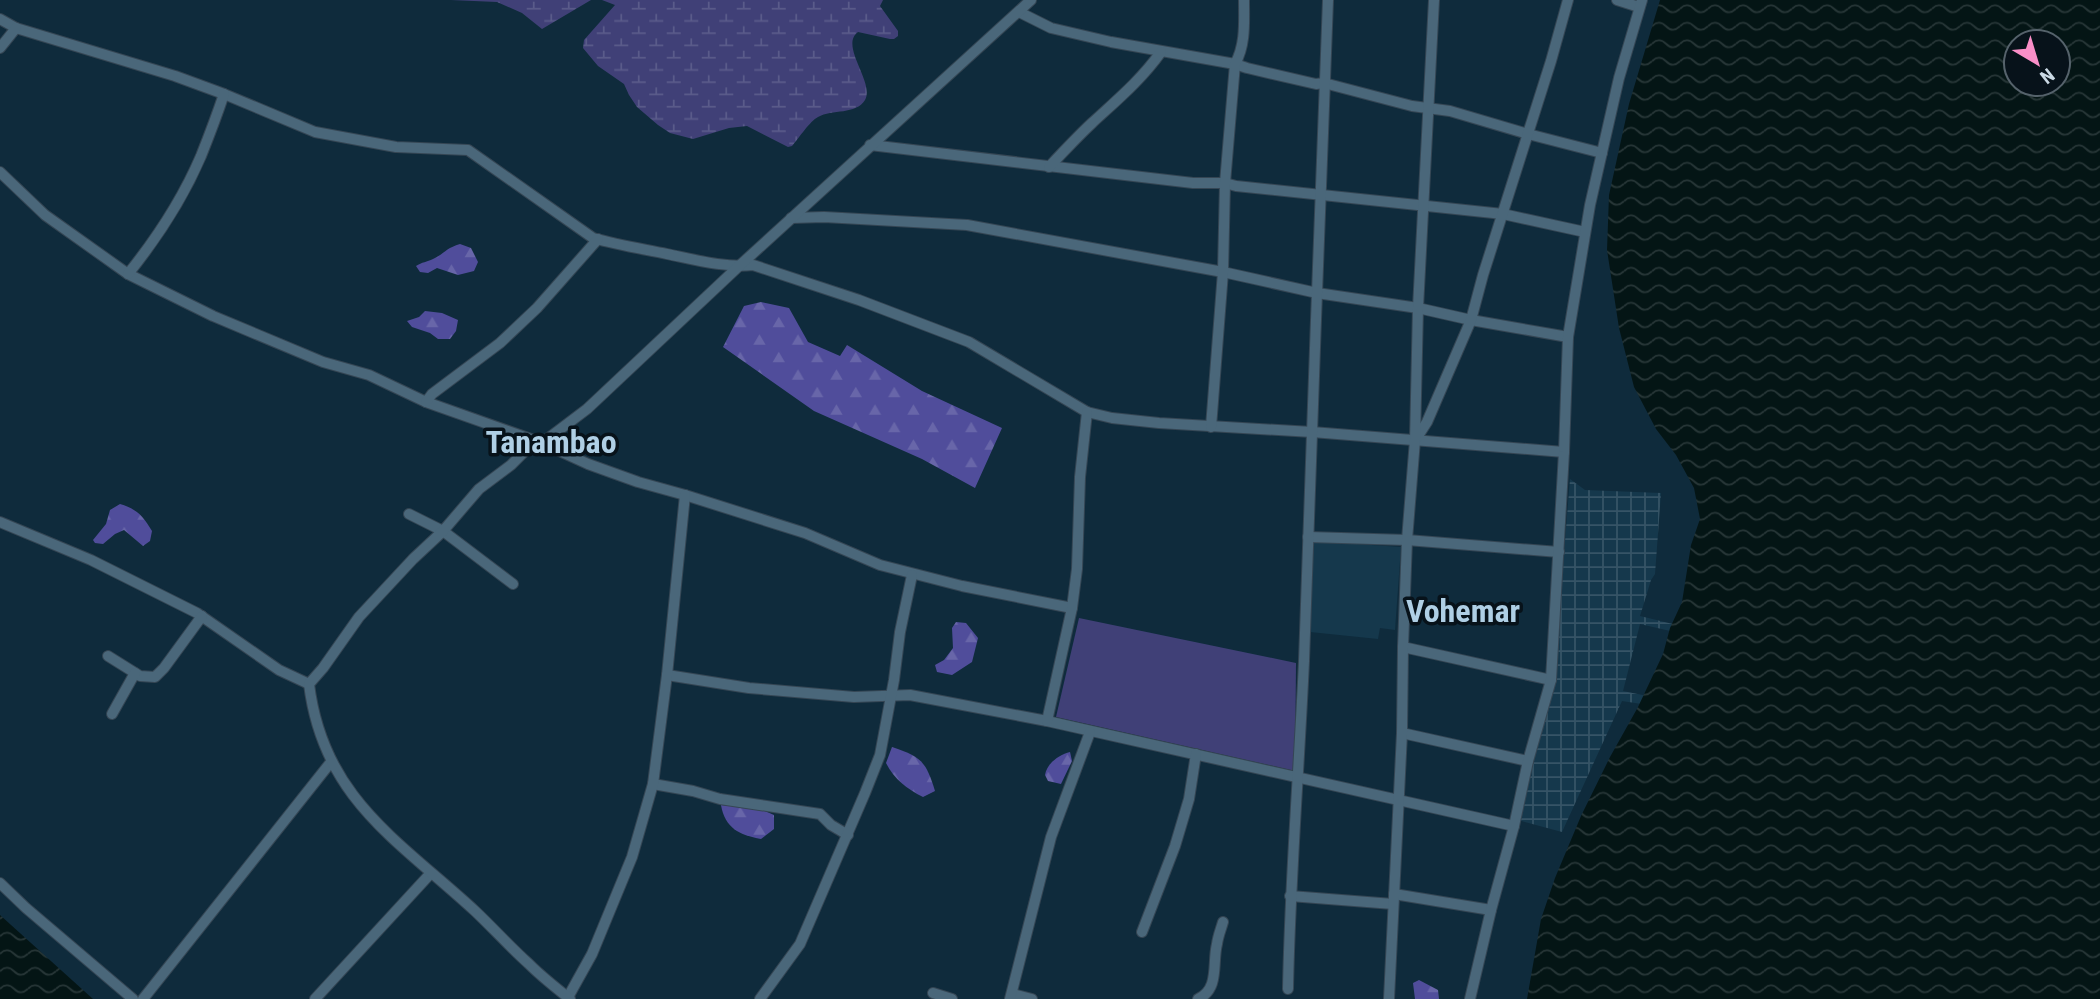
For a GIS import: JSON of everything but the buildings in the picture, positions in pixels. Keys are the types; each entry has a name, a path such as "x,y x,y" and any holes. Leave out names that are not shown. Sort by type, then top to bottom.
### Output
{"street":[{"path":"684,495 667,675 653,784 632,857 592,954 568,999 389,835 349,792 321,740 309,684 324,668 359,617 443,531 479,489 511,466 526,450 542,443 587,409 870,145 1031,0"},
{"path":"1211,426 1223,272 1225,183 1235,64 1244,40 1244,0"},
{"path":"1288,989 1290,897 1299,776 1328,0"},
{"path":"1389,999 1402,733 1407,540 1415,440 1418,308 1434,0"},
{"path":"1415,440 1427,422 1471,320 1569,0"},
{"path":"1470,999 1528,761 1551,680 1568,337 1585,232 1602,153 1640,4 1617,0"},
{"path":"1019,12 1051,28 1161,52 1235,64 1316,84 1324,83 1412,106 1450,111 1602,153"},
{"path":"0,19 16,28 175,76 315,132 396,147 468,150 598,239 702,262 738,267 753,265 859,299 969,342 1087,412 1112,418 1564,452"},
{"path":"0,48 16,28"},
{"path":"1049,167 1091,123 1140,79 1161,52"},
{"path":"128,274 152,244 200,159 224,94"},
{"path":"870,145 1193,184 1225,183 1503,214 1585,232"},
{"path":"0,172 45,215 128,274 213,316 323,362 369,375 426,402 542,443 588,464 805,533 880,565 912,575 1072,608"},
{"path":"791,218 824,217 967,225 1223,272 1317,293 1418,308 1568,337"},
{"path":"426,402 432,394 500,343 537,308 598,239"},
{"path":"1047,721 1072,608 1087,412"},
{"path":"409,514 443,531 513,584"},
{"path":"0,522 91,560 202,616 279,670 309,684"},
{"path":"1308,537 1407,540 1559,552"},
{"path":"760,999 800,944 880,755 912,575"},
{"path":"107,656 135,673 148,678 155,677 202,616"},
{"path":"1403,647 1551,680"},
{"path":"112,714 135,673"},
{"path":"667,675 776,690 854,697 911,695 1047,721 1514,826"},
{"path":"1032,999 1011,997 1051,837 1090,732"},
{"path":"1402,733 1528,761"},
{"path":"1142,932 1175,846 1189,799 1196,754"},
{"path":"143,999 331,762"},
{"path":"653,784 720,799 820,814 831,825 848,835"},
{"path":"315,999 431,873"},
{"path":"0,883 133,999"},
{"path":"1290,897 1394,899 1491,910"},
{"path":"1198,999 1205,995 1211,986 1216,946 1223,922"},
{"path":"933,993 952,999"}],"shaded area":[{"path":"1570,479 1585,490 1661,493 1655,574 1640,616 1681,626 1679,633 1640,624 1623,691 1657,698 1672,653 1655,706 1622,701 1562,832 1518,820 1553,690"},
{"path":"1313,541 1401,547 1395,630 1380,628 1378,639 1310,632"}],"green space":[{"path":"451,0 591,0 542,29 522,13 497,2"},
{"path":"602,0 883,0 880,6 898,31 898,36 890,39 858,32 853,38 852,46 867,92 865,100 856,108 818,117 792,146 788,147 747,126 729,128 693,139 670,133 658,125 637,107 624,84 598,66 583,48 584,40 615,5"},
{"path":"460,244 471,248 478,262 474,271 458,275 437,268 428,273 420,272 416,266 451,247"},
{"path":"761,302 789,308 808,342 840,356 847,345 922,391 1002,428 975,488 922,459 814,411 723,347 744,306"},
{"path":"425,311 442,313 458,320 456,331 450,339 438,339 412,327 407,321 419,317"},
{"path":"120,504 139,514 152,531 150,541 143,546 124,530 103,544 93,540 106,524 110,510"},
{"path":"1079,618 1296,663 1295,771 1056,717"},
{"path":"956,622 966,623 978,638 972,662 952,675 937,672 935,665 944,660 953,648 952,628"},
{"path":"892,747 921,762 929,773 935,791 923,797 897,779 886,763"},
{"path":"1070,752 1072,761 1061,784 1048,781 1045,775 1051,763"},
{"path":"721,805 758,808 774,815 774,829 761,839 740,833 730,825"},
{"path":"1419,980 1438,990 1439,999 1415,999 1413,983"}],"water":[{"path":"1660,0 2100,0 2100,999 1527,999 1541,919 1555,878 1581,816 1663,654 1670,628 1682,602 1691,545 1700,519 1694,488 1676,455 1656,429 1634,387 1619,328 1607,250 1609,195 1629,104"},
{"path":"0,915 93,999 0,999"}],"district":[{"name":"Tanambao","path":"551,442"},
{"name":"Vohemar","path":"1463,611"}]}
